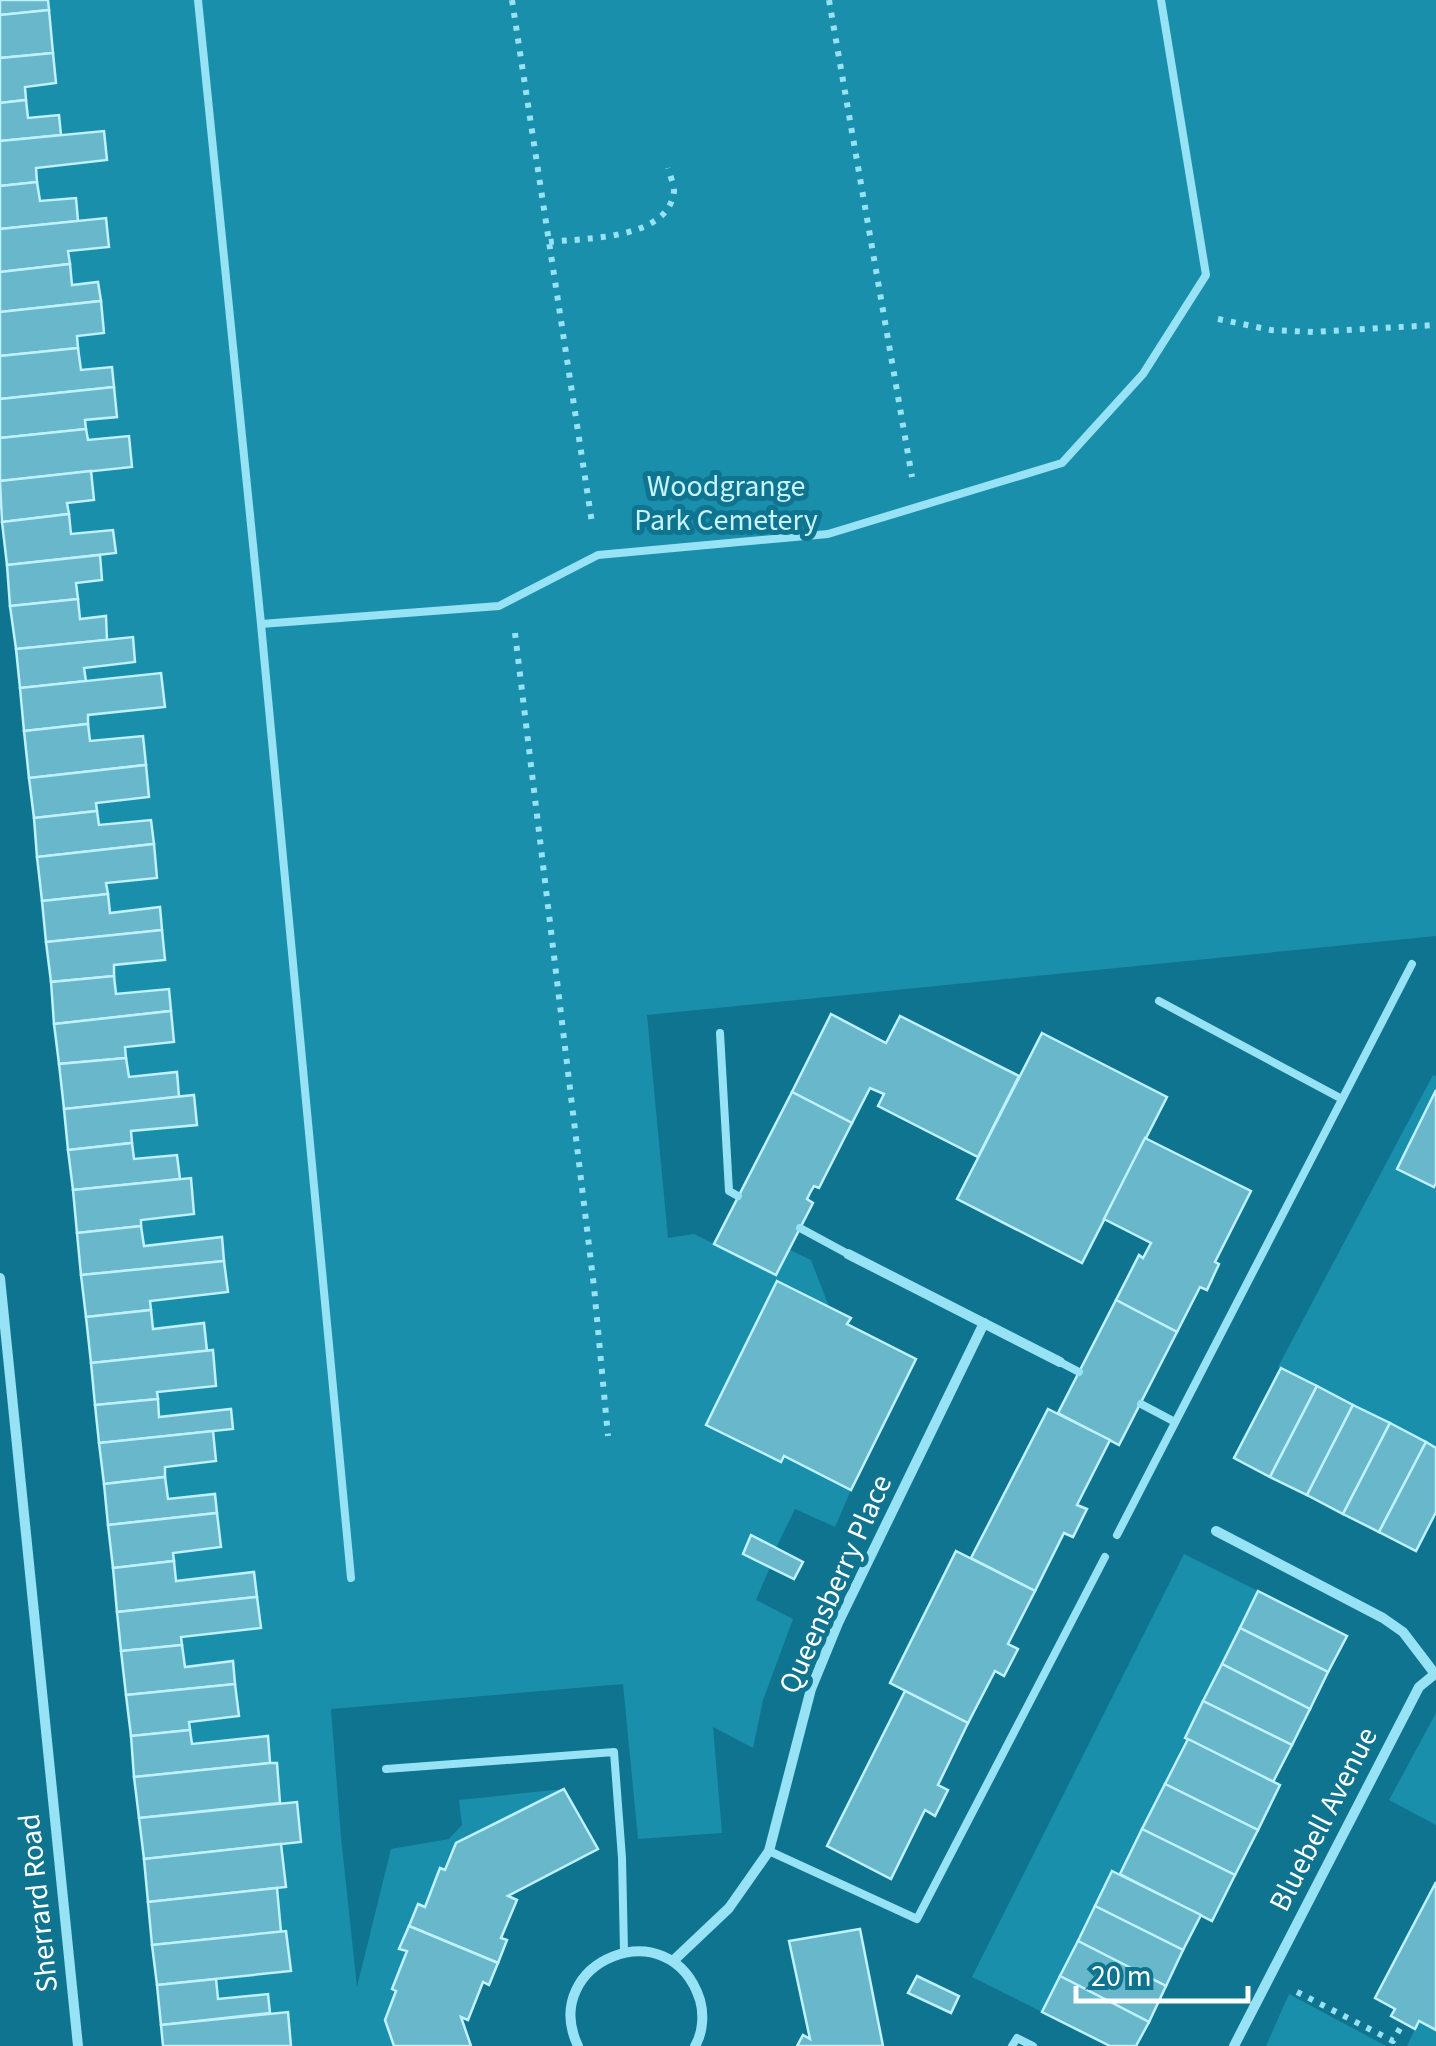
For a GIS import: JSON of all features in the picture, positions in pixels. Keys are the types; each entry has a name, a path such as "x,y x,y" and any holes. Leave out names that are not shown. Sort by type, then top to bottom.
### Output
{"street":[{"path":"848,1254 1060,1362"},
{"name":"Sherrard Road","path":"0,1278 78,2046"},
{"name":"Queensberry Place","path":"673,1961 729,1908 769,1850 811,1689 838,1623 984,1323"},
{"name":"Bluebell Avenue","path":"1216,1531 1383,1618 1404,1632 1436,1673 1419,1687 1234,2046"},
{"path":"578,2046 571,2032 570,2006 580,1980 599,1961 624,1951 650,1951 673,1961 694,1982 703,2011 700,2040 695,2046"}],"lane":[{"path":"198,0 350,1578"},
{"path":"260,624 499,606 598,555 828,534 1062,463 1143,374 1206,275 1161,0"},
{"path":"1117,1535 1412,964"},
{"path":"1159,1001 1342,1099"},
{"path":"720,1033 730,1191 738,1196"},
{"path":"800,1228 848,1254"},
{"path":"1060,1362 1079,1372"},
{"path":"1141,1404 1175,1422"},
{"path":"769,1850 918,1919 1106,1557"},
{"path":"386,1769 614,1752 624,1951"},
{"path":"1012,2046 1016,2038 1033,2046"}],"path":[{"path":"512,0 598,555"},
{"path":"829,0 918,507"},
{"path":"549,242 634,232 664,216 674,191 668,168"},
{"path":"1182,312 1298,332 1436,325"},
{"path":"511,599 594,1287 608,1436"},
{"path":"1269,1978 1393,2041 1403,2023"}],"green space":[{"name":"Woodgrange Park Cemetery","path":"48,0 1436,0 1436,936 647,1015 668,1238 694,1234 776,1275 790,1250 811,1260 829,1307 777,1281 706,1425 780,1462 784,1456 851,1490 835,1527 795,1509 776,1548 751,1536 743,1553 770,1567 756,1600 793,1619 763,1700 753,1748 713,1727 722,1833 638,1839 623,1684 331,1709 357,1987 391,1849 449,1839 462,1825 459,1800 564,1789 456,1843 445,1870 440,1869 425,1907 419,1904 400,1949 407,1951 392,1988 396,1991 385,2020 394,2046 291,2046 288,2012 270,2013 267,1994 218,1999 216,1979 291,1970 281,1932 277,1888 286,1887 281,1844 301,1841 297,1802 281,1803 277,1763 270,1763 267,1736 192,1744 189,1722 239,1716 233,1662 185,1667 181,1637 260,1628 254,1572 176,1581 173,1553 221,1547 215,1495 168,1499 165,1467 215,1461 213,1431 233,1428 231,1410 159,1417 157,1392 216,1385 213,1351 207,1351 204,1323 153,1329 150,1301 228,1291 222,1238 144,1246 141,1220 191,1179 180,1179 134,1159 131,1131 197,1124 194,1096 179,1097 176,1072 129,1077 125,1047 173,1042 168,989 116,994 114,965 165,959 160,907 110,913 106,883 157,877 151,820 99,825 96,803 143,737 90,741 88,715 165,707 86,681 84,668 135,662 133,637 107,640 105,616 80,619 76,583 102,580 100,555 116,552 113,530 71,534 67,503 91,471 129,436 88,440 85,420 117,416 112,367 81,370 68,251 109,246 106,218 78,221 75,198 40,201 36,168 107,160 104,131 61,135 59,115 28,118 25,87 56,83"},
{"path":"1433,1075 1436,1090 1397,1168 1436,1188 1436,1448 1278,1367"},
{"path":"1184,1554 1258,1591 1120,1874 1112,1871 1042,2012 972,1977"},
{"path":"1436,1713 1436,1825 1389,1800"},
{"path":"1289,1994 1386,2046 1266,2046"},
{"path":"1419,2021 1436,2030 1436,2046 1407,2046"}],"building":[{"path":"0,0 48,0 49,10 0,15"},
{"path":"49,10 53,53 0,58 0,15"},
{"path":"53,53 56,83 25,87 26,100 0,103 0,58"},
{"path":"26,100 28,118 59,115 61,135 0,141 0,103"},
{"path":"104,131 107,160 36,168 37,182 0,186 0,141"},
{"path":"37,182 40,201 76,198 78,221 0,229 0,186"},
{"path":"106,218 109,247 68,251 70,264 0,272 0,229"},
{"path":"70,264 72,285 98,282 101,301 0,312 0,272"},
{"path":"101,301 104,333 77,336 78,348 0,356 0,312"},
{"path":"78,348 81,370 112,367 114,387 0,399 0,356"},
{"path":"114,387 117,417 85,420 86,429 0,438 0,399"},
{"path":"86,429 88,440 129,436 132,467 0,481 0,438"},
{"path":"91,471 94,500 67,503 69,514 2,522 0,481"},
{"path":"69,514 71,534 113,530 116,553 7,565 2,522"},
{"path":"100,555 102,580 76,583 78,599 10,606 7,565"},
{"path":"78,599 80,619 106,616 107,640 16,649 10,606"},
{"path":"133,637 135,662 84,668 86,681 20,688 16,649"},
{"path":"161,673 165,707 88,715 88,724 24,731 20,688"},
{"path":"88,724 90,741 143,736 146,765 29,778 24,731"},
{"path":"146,765 149,797 96,803 97,811 34,818 29,778"},
{"path":"97,811 99,825 151,820 154,844 37,857 34,818"},
{"path":"154,844 157,878 106,883 108,894 42,901 37,857"},
{"path":"108,894 110,913 160,907 162,930 46,942 42,901"},
{"path":"162,930 165,960 114,965 114,976 51,982 46,942"},
{"path":"114,976 116,994 169,989 171,1011 54,1024 51,982"},
{"path":"171,1011 174,1042 125,1047 126,1058 59,1064 54,1024"},
{"path":"831,1014 886,1043 900,1016 1019,1076 978,1157 878,1106 884,1094 870,1088 852,1123 792,1092"},
{"path":"1042,1033 1167,1097 1082,1263 957,1199"},
{"path":"126,1058 129,1077 177,1072 179,1097 64,1109 59,1064"},
{"path":"1436,1090 1436,1183 1434,1187 1397,1169"},
{"path":"792,1092 852,1123 819,1188 814,1186 807,1199 813,1203 776,1275 714,1244"},
{"path":"194,1095 197,1125 131,1131 132,1143 68,1150 64,1109"},
{"path":"1145,1138 1251,1191 1215,1262 1219,1264 1207,1290 1200,1287 1177,1332 1116,1300 1139,1255 1143,1258 1151,1243 1104,1219"},
{"path":"132,1143 134,1159 177,1155 180,1179 73,1190 68,1150"},
{"path":"191,1178 194,1214 141,1220 141,1226 77,1233 73,1190"},
{"path":"141,1226 144,1246 222,1237 224,1261 81,1275 77,1233"},
{"path":"224,1261 228,1292 150,1301 151,1310 86,1317 81,1275"},
{"path":"777,1281 851,1318 847,1324 916,1359 851,1490 784,1456 781,1462 706,1425"},
{"path":"1116,1300 1177,1332 1119,1445 1058,1413"},
{"path":"151,1310 153,1329 204,1323 207,1351 91,1363 86,1317"},
{"path":"213,1350 216,1386 157,1392 158,1399 95,1405 91,1363"},
{"path":"1281,1368 1317,1386 1270,1477 1234,1458"},
{"path":"1317,1386 1353,1405 1307,1495 1270,1477"},
{"path":"158,1399 159,1417 231,1409 233,1429 99,1443 95,1405"},
{"path":"1353,1405 1390,1423 1343,1514 1307,1495"},
{"path":"1048,1409 1110,1440 1077,1505 1087,1509 1073,1537 1064,1533 1035,1591 971,1558"},
{"path":"1390,1423 1426,1442 1379,1532 1343,1514"},
{"path":"213,1431 216,1461 165,1467 165,1477 104,1484 99,1443"},
{"path":"1426,1442 1436,1448 1436,1512 1416,1551 1379,1532"},
{"path":"165,1477 168,1499 215,1494 217,1513 108,1525 104,1484"},
{"path":"217,1513 221,1547 173,1553 174,1561 113,1568 108,1525"},
{"path":"751,1535 803,1562 794,1579 743,1554"},
{"path":"956,1551 1035,1591 1008,1644 1018,1649 1004,1676 995,1671 968,1723 890,1683"},
{"path":"174,1561 176,1581 254,1572 257,1597 117,1612 113,1568"},
{"path":"1258,1591 1347,1636 1328,1672 1240,1628"},
{"path":"257,1597 261,1628 181,1637 182,1645 121,1651 117,1612"},
{"path":"1240,1628 1328,1672 1310,1709 1222,1664"},
{"path":"182,1645 185,1667 233,1661 235,1684 126,1695 121,1651"},
{"path":"1222,1664 1310,1709 1292,1745 1203,1701"},
{"path":"235,1684 239,1716 189,1722 190,1730 131,1736 126,1695"},
{"path":"905,1691 968,1723 938,1785 948,1790 935,1816 925,1810 891,1879 827,1846"},
{"path":"1203,1701 1292,1745 1273,1782 1185,1738"},
{"path":"190,1730 192,1744 268,1736 270,1763 134,1777 131,1736"},
{"path":"1188,1739 1280,1785 1258,1830 1165,1784"},
{"path":"277,1763 280,1803 139,1818 134,1777"},
{"path":"1165,1784 1258,1830 1235,1875 1142,1829"},
{"path":"564,1789 598,1849 508,1896 517,1900 501,1938 507,1940 498,1963 409,1926 418,1904 425,1907 440,1868 445,1870 456,1843"},
{"path":"297,1802 301,1842 144,1859 139,1818"},
{"path":"1142,1829 1235,1875 1212,1921 1120,1874"},
{"path":"281,1844 286,1887 148,1902 144,1859"},
{"path":"1112,1871 1201,1915 1183,1950 1095,1906"},
{"path":"1436,1882 1436,2030 1419,2021 1415,2029 1391,2016 1395,2009 1375,1998"},
{"path":"277,1888 281,1932 152,1945 148,1902"},
{"path":"1095,1906 1183,1950 1166,1986 1078,1941"},
{"path":"409,1926 498,1963 489,1985 483,1982 468,2020 461,2017 471,2046 394,2046 385,2020 407,1951 399,1949"},
{"path":"860,1929 883,2046 797,2046 803,2035 810,2039 789,1941"},
{"path":"286,1931 291,1971 157,1985 152,1945"},
{"path":"1078,1941 1166,1986 1149,2022 1060,1976"},
{"path":"917,1976 959,1996 951,2013 908,1993"},
{"path":"1060,1976 1149,2022 1136,2046 1110,2046 1042,2012"},
{"path":"216,1979 218,1999 268,1994 270,2013 161,2025 157,1985"},
{"path":"288,2012 291,2046 163,2046 161,2025"}]}
